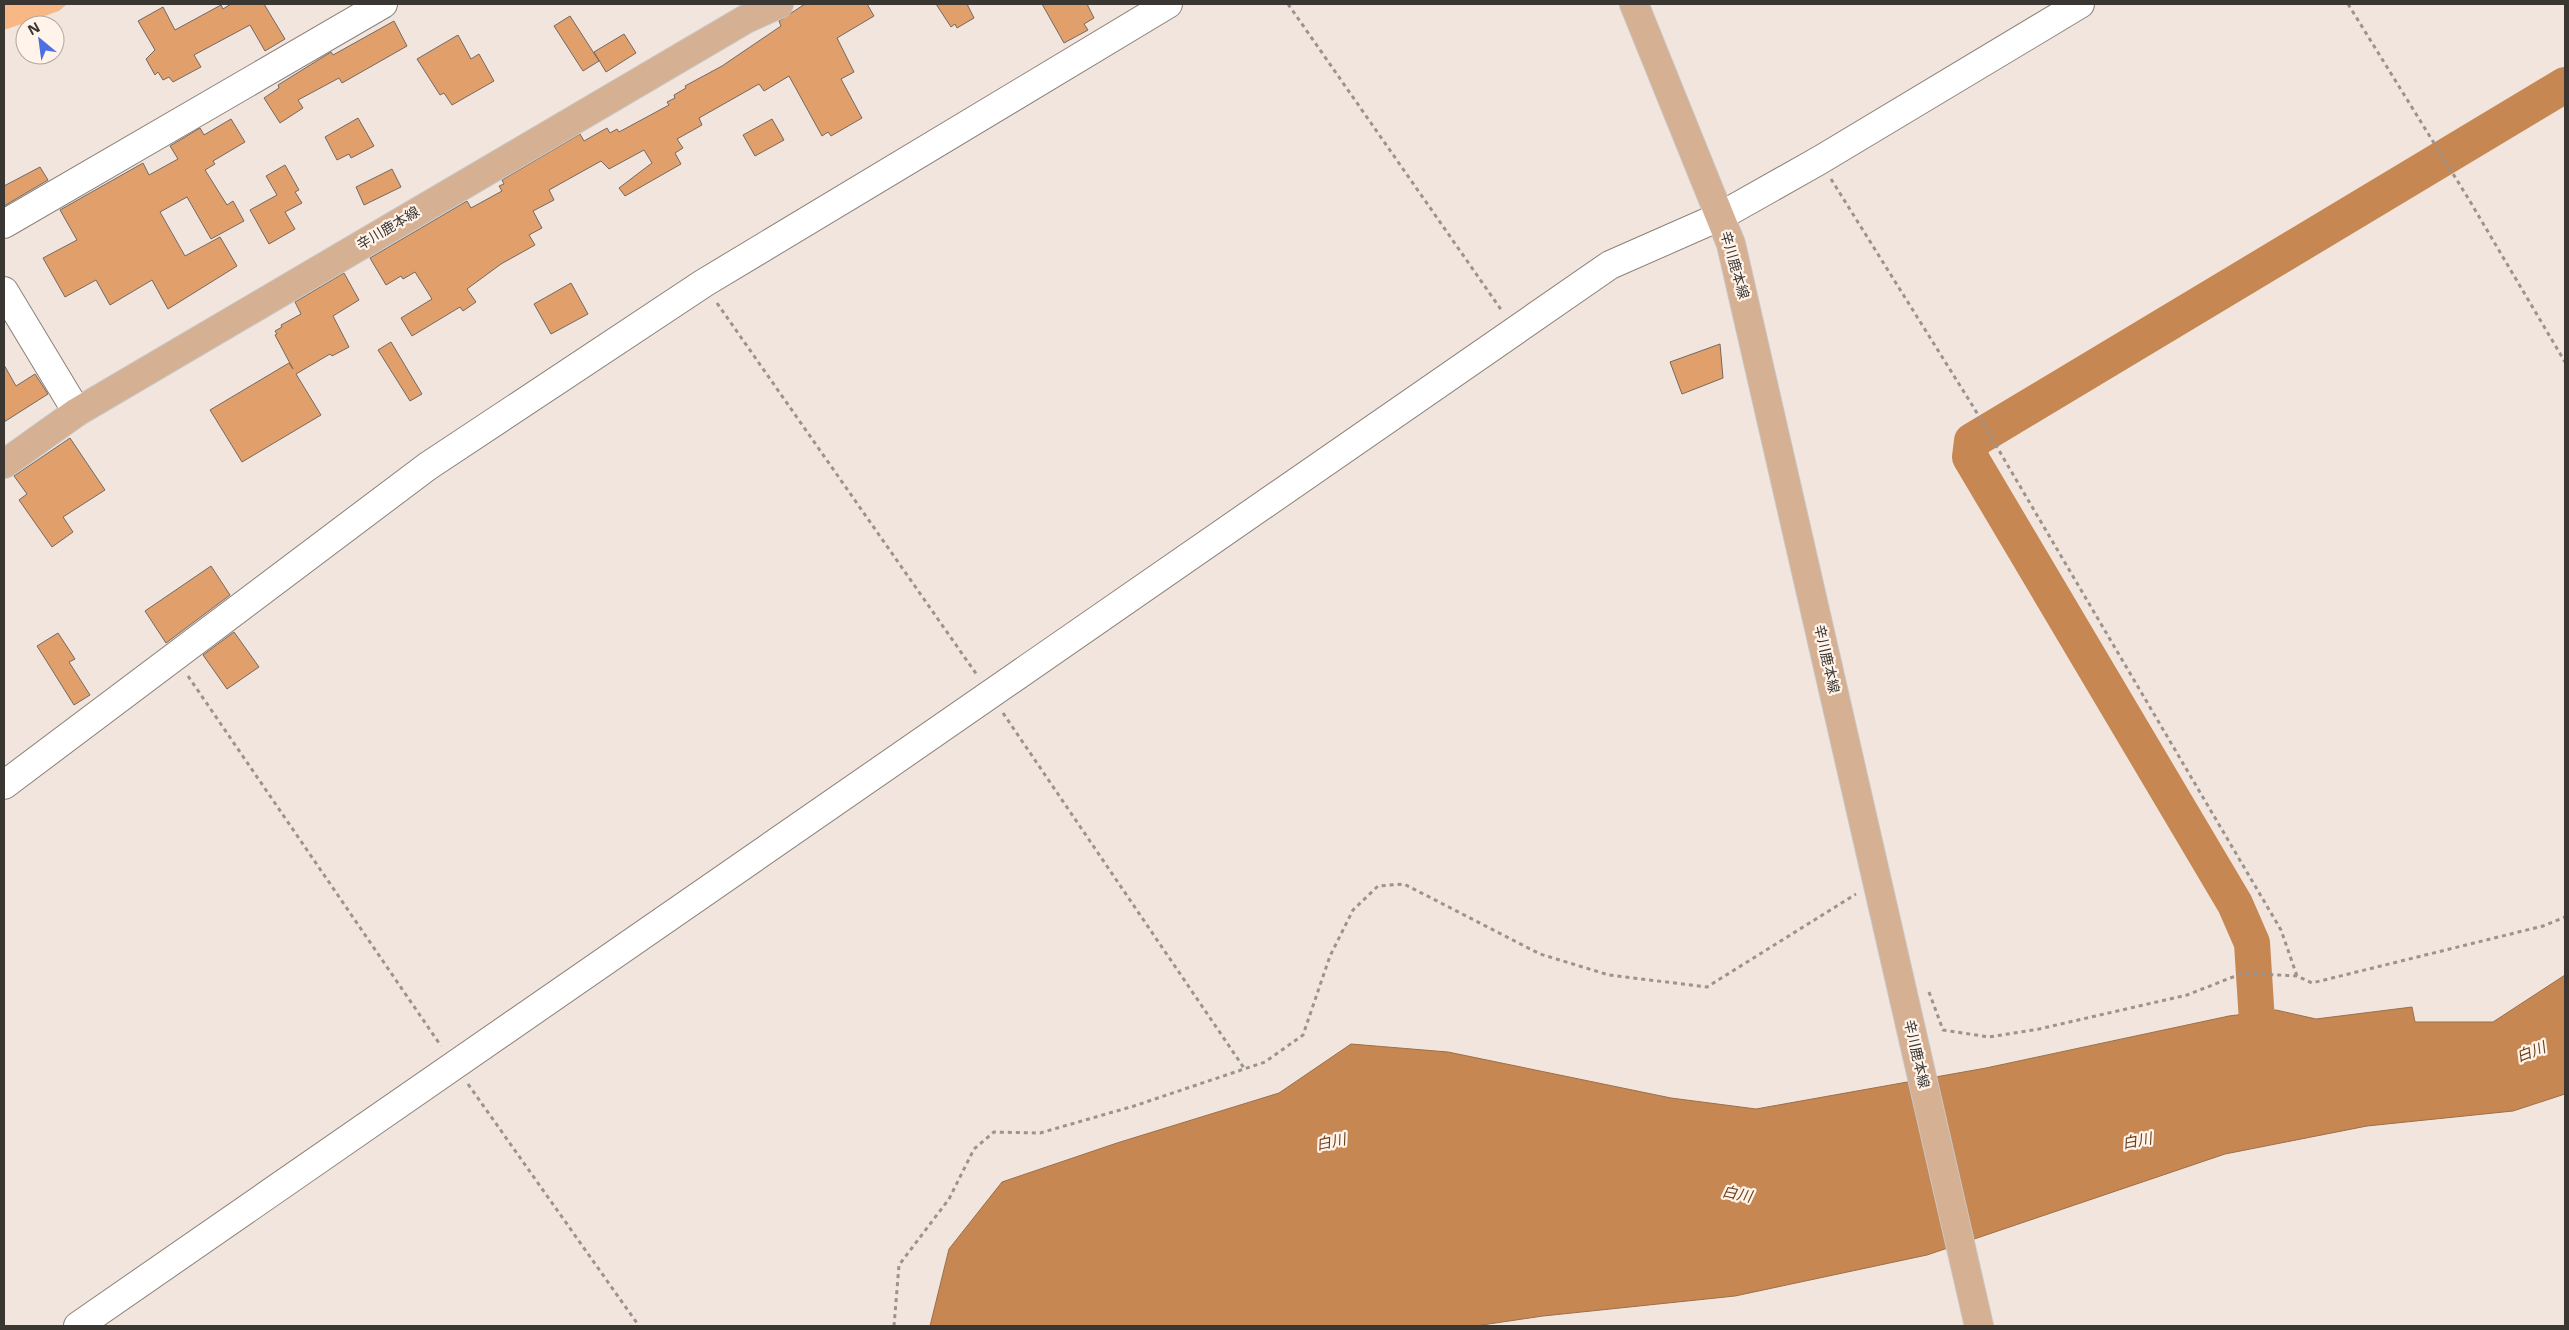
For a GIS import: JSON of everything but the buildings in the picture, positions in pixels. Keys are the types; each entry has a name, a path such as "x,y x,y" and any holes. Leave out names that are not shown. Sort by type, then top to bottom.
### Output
{"main road":[{"name":"辛川鹿本線","path":"4,464 76,412 742,11 779,4"},
{"name":"辛川鹿本線","path":"1634,4 1731,244 1979,1326"}],"street":[{"path":"4,224 383,4"},
{"path":"4,786 428,466 704,284 1168,4"},
{"path":"78,1326 454,1064 1254,514 1514,329 1610,265 1720,217 1820,160 2080,4"},
{"path":"4,291 76,412"}],"path":[{"path":"1288,4 1514,329"},
{"path":"2348,4 2468,198 2565,362"},
{"path":"1820,160 1974,408 2282,930 2297,976"},
{"path":"704,284 991,694 1244,1068"},
{"path":"174,656 454,1064 640,1326"},
{"path":"894,1326 899,1265 949,1199 974,1149 994,1132 1040,1133 1134,1106 1265,1062 1302,1035 1330,956 1353,910 1378,886 1404,884 1540,954 1609,975 1707,987 1878,880"},
{"path":"1926,984 1943,1030 1989,1036 2039,1029 2187,995 2243,973 2297,976 2312,982 2543,926 2565,917"}],"shaded area":[{"path":"4,4 67,4 59,11 47,15 15,15 15,26 4,30"}],"water":[{"name":"白川","path":"2565,975 2565,1094 2513,1111 2367,1126 2225,1154 1927,1255 1735,1296 1543,1316 1475,1326 930,1326 949,1249 1002,1182 1117,1143 1279,1093 1351,1044 1448,1052 1671,1098 1756,1109 1986,1068 2229,1016 2276,1010 2316,1019 2412,1007 2415,1022 2493,1022"}],"waterway":[{"path":"2247,1059 2258,1037 2252,943 2235,904 1970,457 1972,441 2565,85"}]}
